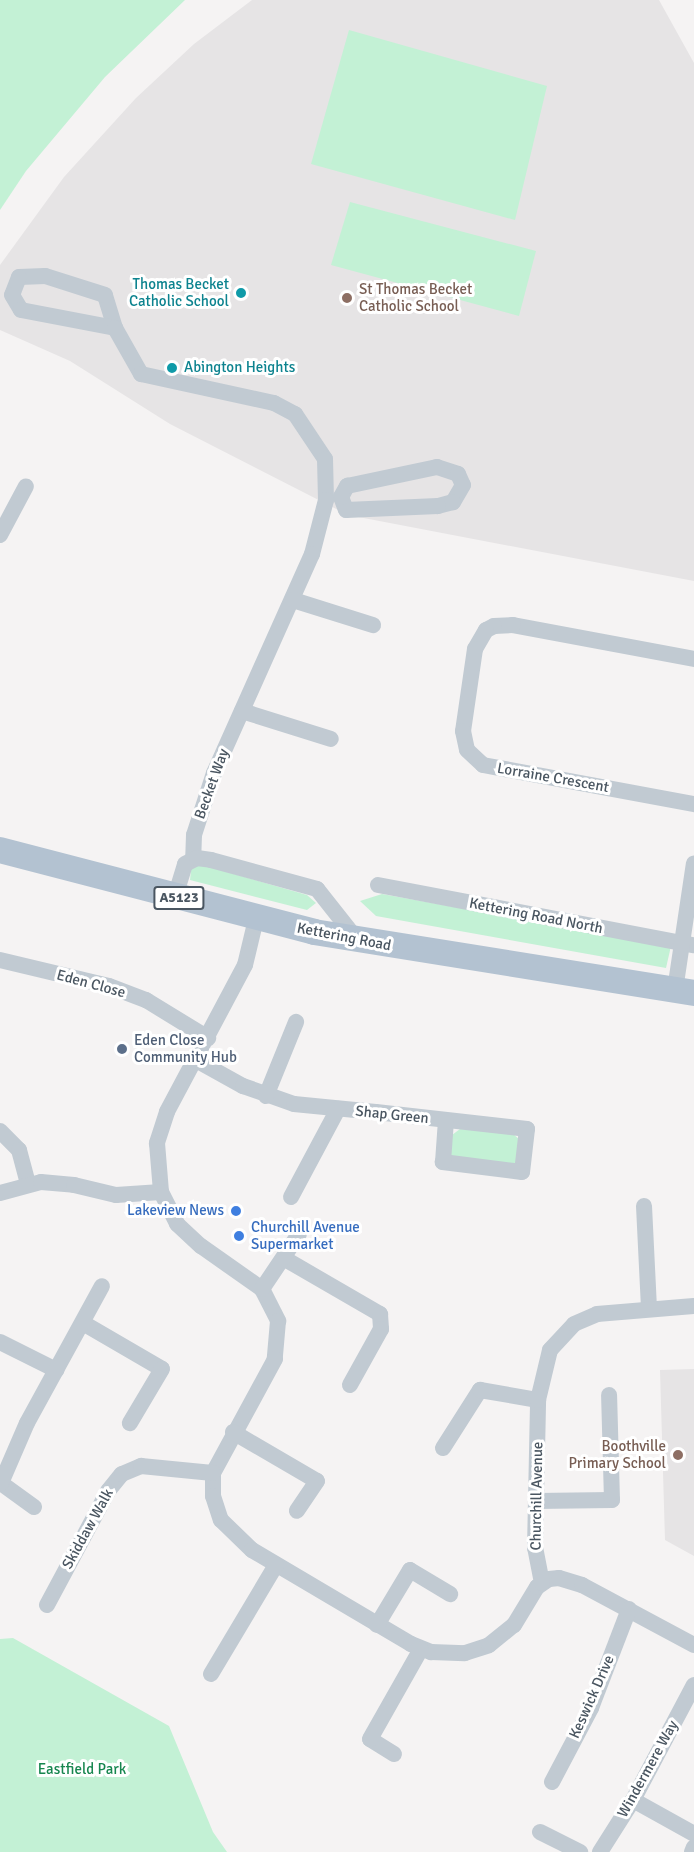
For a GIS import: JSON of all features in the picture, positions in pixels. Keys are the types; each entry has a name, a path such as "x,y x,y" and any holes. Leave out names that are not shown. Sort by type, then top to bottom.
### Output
{"main road":[{"name":"Kettering Road","path":"0,850 314,933 685,992"}],"street":[{"path":"115,328 21,310 12,296 19,278 45,276 105,295 115,328 141,374 274,403 294,414 325,459 332,494 346,510 438,506 453,502 463,485 458,474 437,467 347,486 332,494"},
{"path":"0,535 26,486"},
{"name":"Becket Way","path":"193,859 193,841 200,813 242,711 293,600 312,554 332,494"},
{"path":"293,600 373,625"},
{"name":"Lorraine Crescent","path":"694,659 513,625 494,626 486,630 475,649 463,731 467,750 483,765 694,804"},
{"path":"242,711 332,739"},
{"path":"175,897 183,868 193,859 312,887 330,904 358,941"},
{"path":"685,992 694,864"},
{"name":"Kettering Road North","path":"378,885 688,944"},
{"path":"314,933 330,904"},
{"path":"256,919 245,965 161,1127 156,1160 161,1192 168,1209 189,1236 262,1289 278,1321 278,1346 269,1372 233,1432 213,1473 216,1508 228,1530 276,1565 421,1649 453,1654 489,1645 514,1625 542,1583 549,1579 569,1581 694,1645"},
{"name":"Eden Close","path":"0,960 109,986 146,1000 208,1038"},
{"path":"266,1096 296,1022"},
{"name":"Shap Green","path":"196,1060 266,1096 294,1104 338,1110 446,1120 527,1129 522,1172 443,1162 446,1120"},
{"name":"Shap Green","path":"291,1197 338,1110"},
{"path":"0,1131 19,1150 28,1184"},
{"path":"0,1193 28,1184 74,1185 126,1196 161,1192"},
{"path":"644,1206 649,1309"},
{"path":"262,1289 285,1259 299,1234"},
{"path":"285,1259 380,1314 380,1334 350,1385"},
{"path":"34,1507 1,1483 56,1370 102,1286"},
{"name":"Churchill Avenue","path":"542,1583 535,1548 538,1400 545,1362 565,1331 597,1314 694,1306"},
{"path":"83,1323 162,1369 130,1422"},
{"path":"0,1342 56,1370"},
{"path":"443,1448 480,1390 538,1400"},
{"path":"536,1501 612,1500 609,1395"},
{"path":"233,1432 317,1481 297,1511"},
{"name":"Skiddaw Walk","path":"47,1605 108,1491 122,1474 141,1466 213,1473"},
{"path":"211,1674 276,1565"},
{"path":"378,1625 410,1570 450,1594"},
{"name":"Keswick Drive","path":"552,1782 591,1708 629,1610"},
{"path":"394,1754 370,1739 421,1649"},
{"name":"Windermere Way","path":"600,1852 633,1800 694,1684"},
{"path":"633,1800 694,1834"},
{"path":"540,1832 580,1852"},
{"path":"692,1852 694,1847"}],"shaded area":[{"name":"St Thomas Becket Catholic School","path":"252,0 659,0 694,63 694,581 348,515 170,424 70,361 0,330 0,265 64,177 136,98 194,44"},
{"name":"Boothville Primary School","path":"694,1369 694,1556 665,1540 660,1370"}],"green space":[{"path":"0,0 185,0 105,77 26,171 0,210"},
{"path":"349,30 547,86 515,220 311,164"},
{"path":"350,202 536,251 519,316 331,265"},
{"path":"192,862 307,895 316,903 307,910 190,880"},
{"path":"382,894 671,946 666,968 376,916 360,901"},
{"path":"460,1129 512,1133 520,1140 518,1160 514,1164 457,1161 450,1154 452,1135"},
{"name":"Eastfield Park","path":"13,1638 169,1726 213,1832 227,1852 0,1852 0,1639"}],"place":[{"name":"Thomas Becket Catholic School","path":"241,293"},
{"name":"St Thomas Becket Catholic School","path":"347,298"},
{"name":"Abington Heights","path":"172,368"},
{"name":"Eden Close Community Hub","path":"122,1049"},
{"name":"Lakeview News","path":"236,1211"},
{"name":"Churchill Avenue Supermarket","path":"239,1236"},
{"name":"Boothville Primary School","path":"678,1455"}]}
